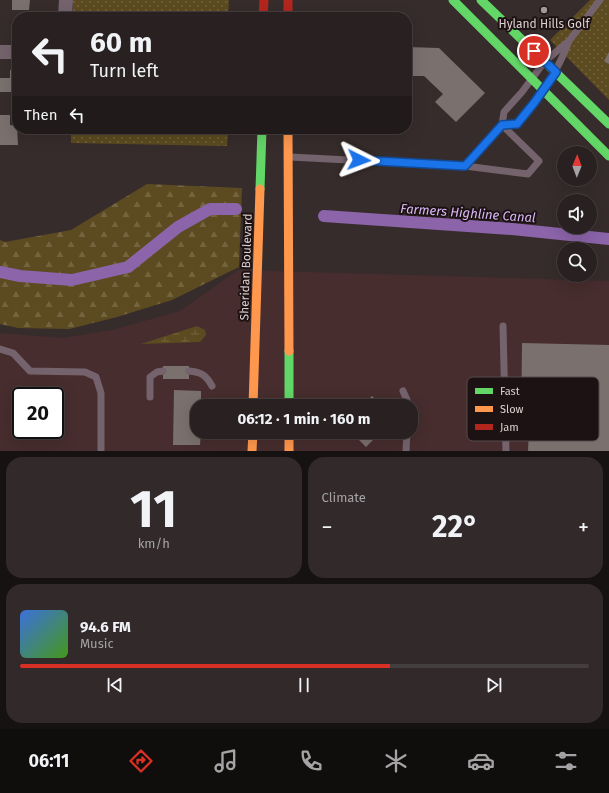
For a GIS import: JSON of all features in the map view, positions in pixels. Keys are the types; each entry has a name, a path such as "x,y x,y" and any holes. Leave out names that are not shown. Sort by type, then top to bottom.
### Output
{"main road":[{"path":"263,12 264,0"},
{"path":"288,0 288,12"},
{"path":"453,0 544,89 609,156"},
{"path":"481,0 609,124"},
{"name":"Sheridan Boulevard","path":"253,399 262,134"},
{"path":"288,134 289,399"},
{"path":"252,451 253,439"},
{"path":"289,439 289,451"}],"street":[{"path":"65,12 66,0"},
{"path":"254,0 255,12"},
{"path":"0,52 12,52"}],"lane":[{"path":"465,166 502,125 504,112 544,61 569,41 600,0"},
{"path":"502,125 517,124 556,72 569,41"},
{"path":"288,157 465,166 528,174 539,161 502,125"},
{"path":"502,326 504,377"},
{"path":"0,349 13,353 30,371 85,372 96,377 101,393 101,451"},
{"path":"150,397 150,377 157,372 163,371"},
{"path":"189,371 199,372 207,377 212,386"},
{"path":"403,391 407,399"},
{"path":"406,451 407,439"},
{"path":"506,441 506,451"}],"shaded area":[{"path":"238,270 557,279 557,282 609,281 609,451 0,451 0,333 62,338 112,330 180,311"}],"green space":[{"path":"73,0 229,0 228,12 73,12"},
{"path":"590,0 609,0 609,100 550,40"},
{"path":"71,134 228,134 227,146 71,143"},
{"path":"147,184 242,188 239,267 172,300 117,317 69,329 18,328 0,324 0,240 5,242 71,230"},
{"path":"197,326 205,330 206,335 200,342 141,344"}],"building":[{"path":"12,0 30,0 29,10 12,10"},
{"path":"412,47 439,48 485,93 456,122 435,102 443,94 424,76 412,76"},
{"path":"609,52 609,64 604,61"},
{"path":"10,70 12,70 12,92 0,92 0,78 10,78"},
{"path":"0,115 10,115 12,134 17,134 18,145 0,145"},
{"path":"334,134 361,134 361,135"},
{"path":"522,343 609,345 609,451 528,451 528,441 599,441 599,377 522,377"},
{"path":"163,366 189,366 189,379 163,379"},
{"path":"174,390 201,391 201,399 190,399 190,439 200,439 200,445 173,445"},
{"path":"358,439 374,439 366,447"}],"waterway":[{"name":"Farmers Highline Canal","path":"0,272 20,276 72,280 128,267 178,227 210,209 236,209"},
{"name":"Farmers Highline Canal","path":"324,216 512,229 609,239"}],"traffic: fast":[{"path":"453,0 609,156"},
{"path":"481,0 609,124"},
{"path":"260,189 262,134"},
{"path":"289,351 289,399"}],"traffic: slow":[{"path":"288,134 289,351"},
{"path":"253,399 260,189"},
{"path":"252,451 253,439"},
{"path":"289,439 289,451"}],"traffic: jam":[{"path":"263,12 264,0"},
{"path":"288,0 288,12"}],"place":[{"name":"Hyland Hills Golf","path":"544,10"}],"route":[{"path":"359,160 465,166 502,125 517,124 556,72 534,51"}]}
